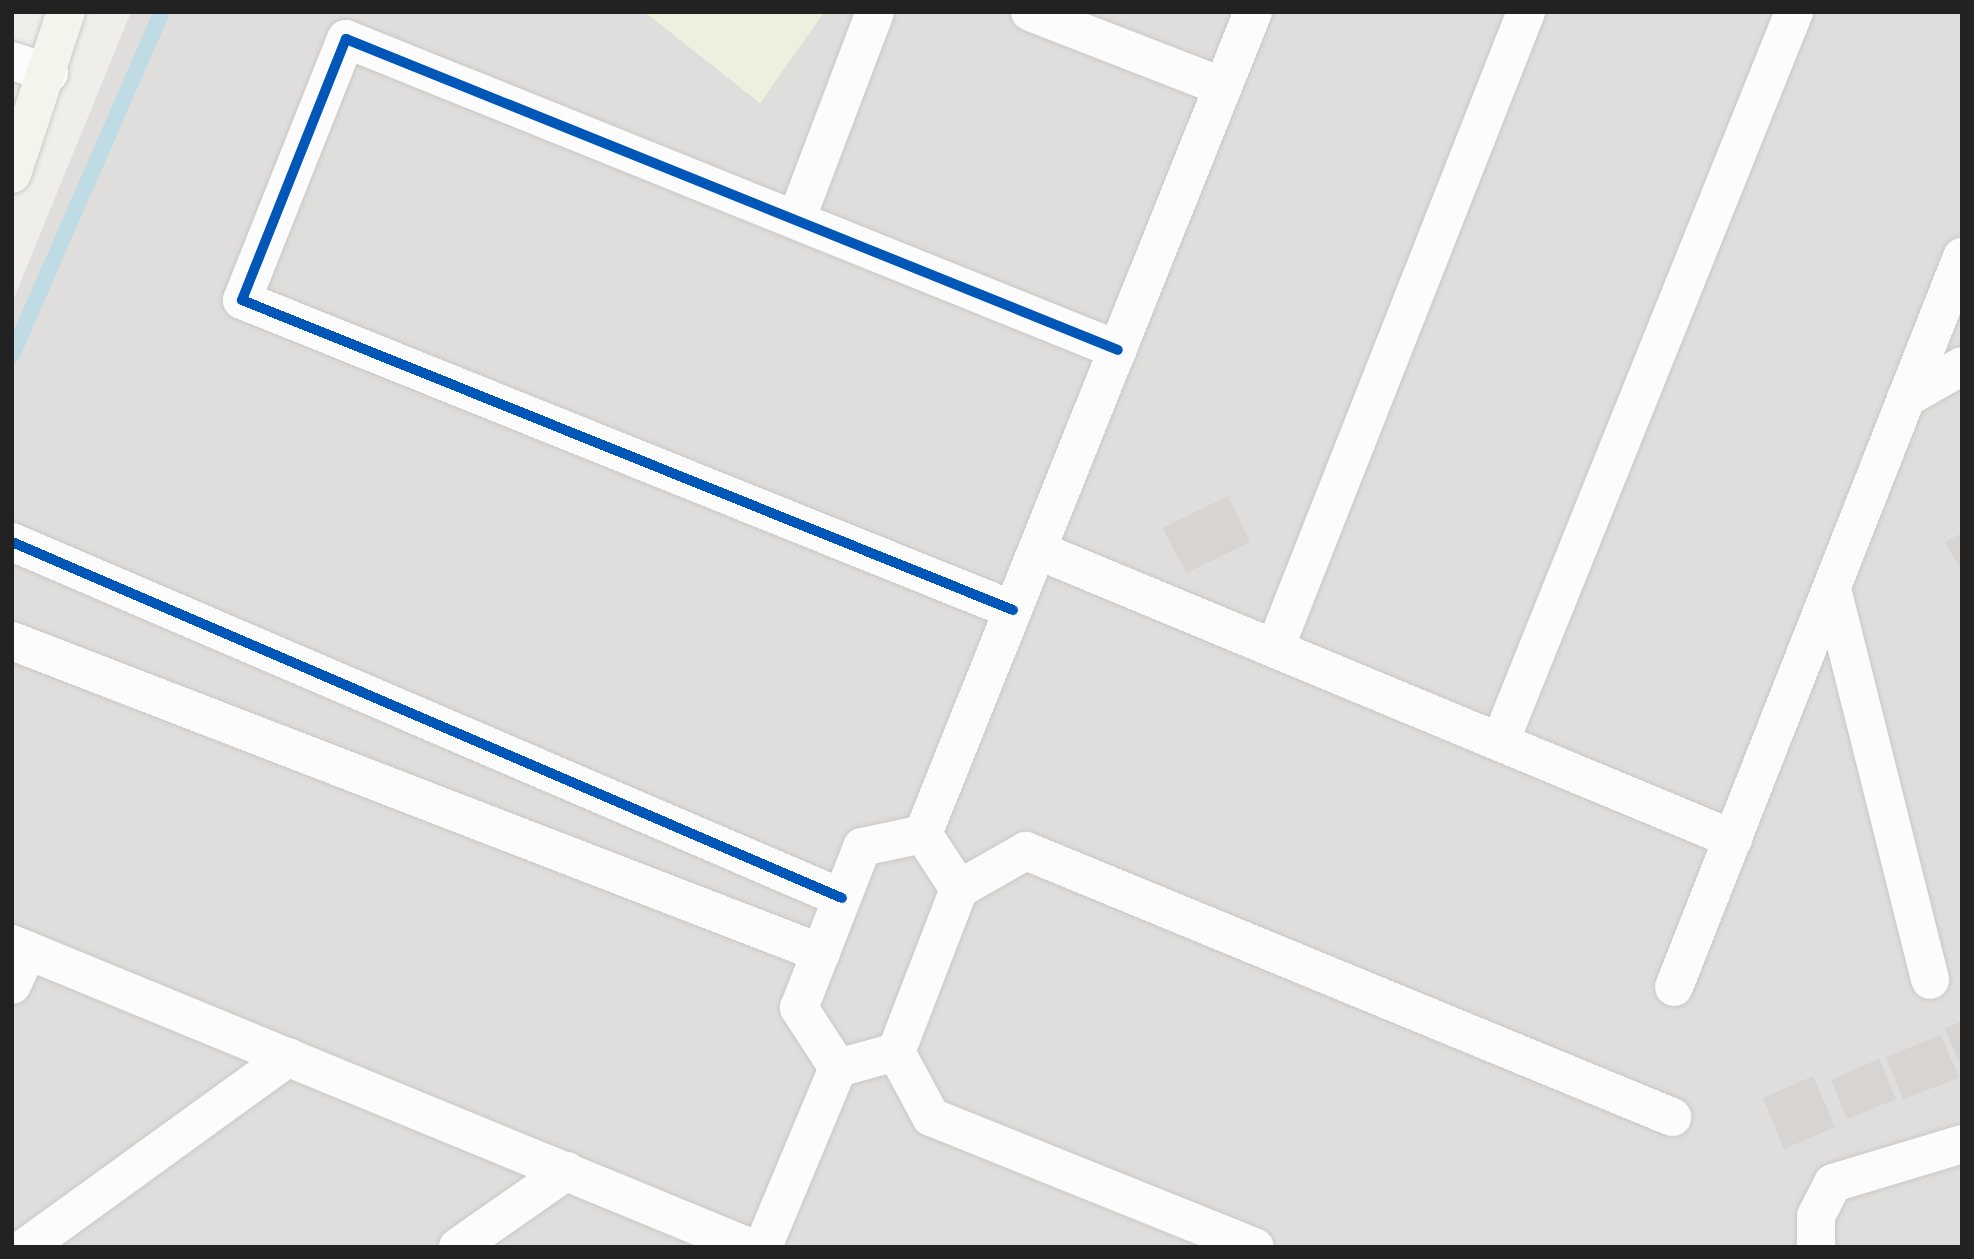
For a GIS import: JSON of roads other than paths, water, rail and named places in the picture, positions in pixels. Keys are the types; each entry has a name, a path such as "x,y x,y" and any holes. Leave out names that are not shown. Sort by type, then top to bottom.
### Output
{"street":[{"path":"12,174 24,107 48,73 66,12"},
{"path":"796,220 875,12"},
{"path":"1030,12 1223,87"},
{"path":"923,834 1253,12"},
{"path":"1275,648 1526,12"},
{"path":"1500,742 1794,12"},
{"path":"1013,610 242,300 346,38 1118,350"},
{"path":"12,61 48,73"},
{"path":"1674,988 1962,257"},
{"path":"1906,398 1962,366"},
{"path":"12,542 842,898"},
{"path":"1037,550 1733,839"},
{"path":"1832,589 1930,981"},
{"path":"12,641 821,953"},
{"path":"838,1069 799,1009 862,846 923,834"},
{"path":"923,834 959,889"},
{"path":"1255,1247 931,1117 896,1052 959,889 1026,851 1672,1117"},
{"path":"12,985 20,947 749,1247"},
{"path":"838,1069 896,1052"},
{"path":"26,1247 288,1057"},
{"path":"763,1247 838,1069"},
{"path":"1816,1247 1816,1216 1833,1183 1962,1144"},
{"path":"458,1247 567,1171"}],"waterway":[{"path":"12,355 162,12"}]}
